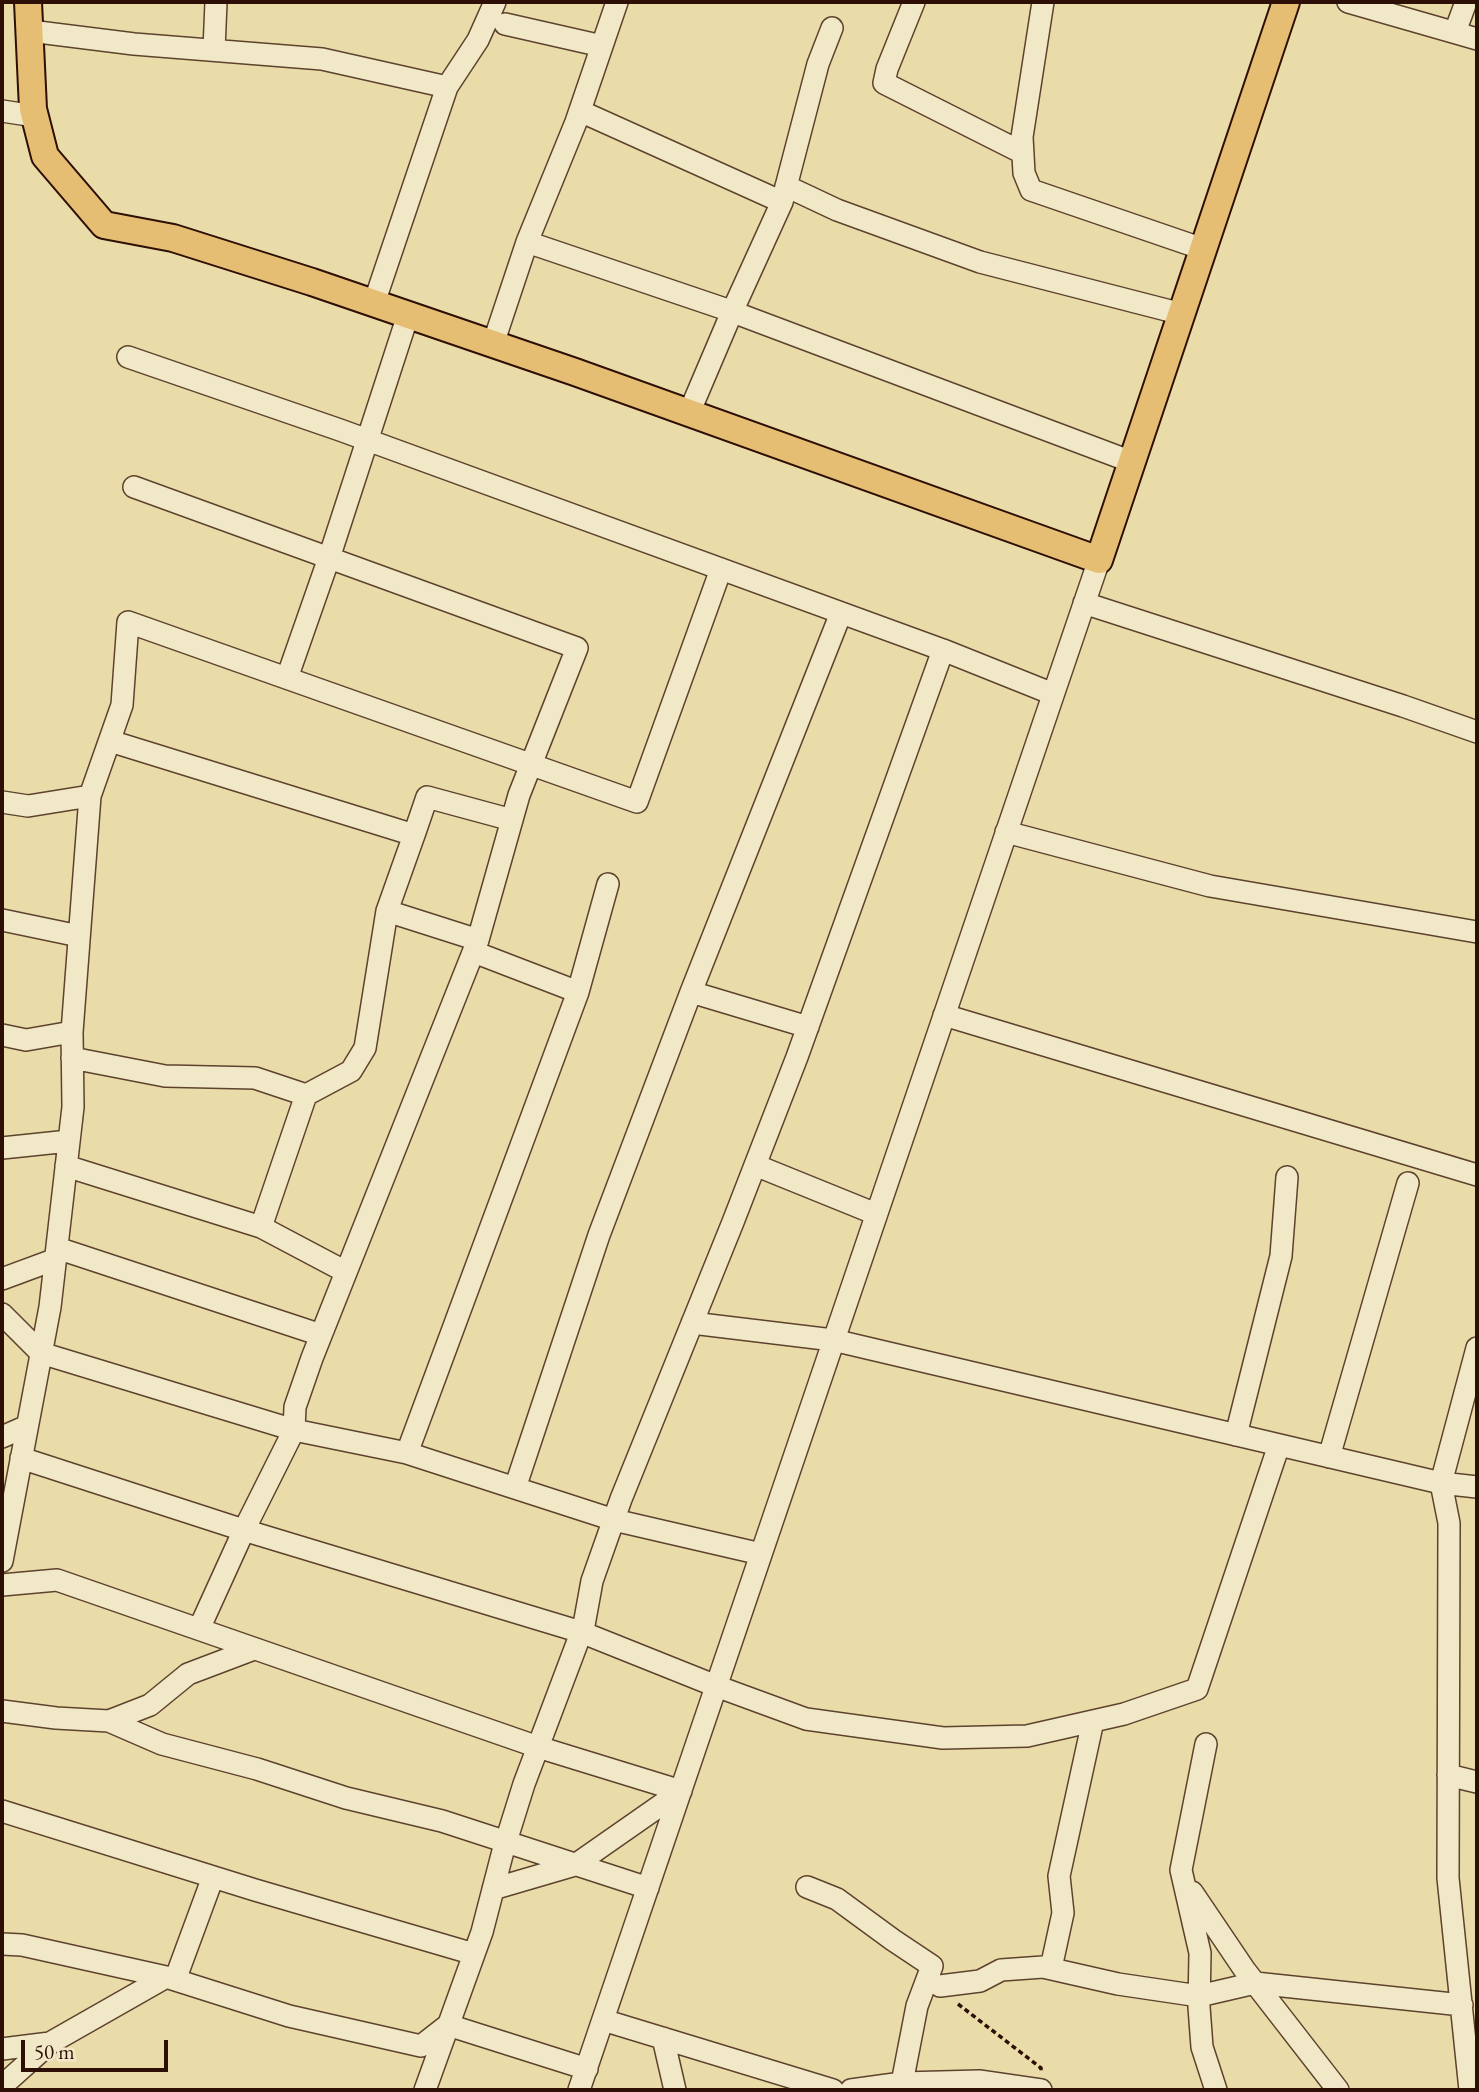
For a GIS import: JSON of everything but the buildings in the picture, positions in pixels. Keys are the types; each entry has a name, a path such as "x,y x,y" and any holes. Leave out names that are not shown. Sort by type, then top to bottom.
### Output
{"main road":[{"path":"24,3 30,31 35,116 45,156 104,225 173,238 374,303 1098,560 1286,2"}],"street":[{"path":"214,50 216,2"},
{"path":"374,303 447,87 478,40 495,2"},
{"path":"493,344 527,243 580,111 617,2"},
{"path":"914,2 884,83 1023,153"},
{"path":"1043,2 1022,137 1024,173 1031,190 1203,249"},
{"path":"1348,2 1477,40"},
{"path":"1455,32 1466,2"},
{"path":"505,24 602,46"},
{"path":"690,413 784,194 818,64 832,28"},
{"path":"30,31 134,44 323,59 447,87"},
{"path":"2,111 35,116"},
{"path":"580,111 784,194 837,210 980,262 1182,314"},
{"path":"527,243 732,312 1132,462"},
{"path":"287,678 408,315"},
{"path":"128,357 367,440 943,650 1053,694"},
{"path":"134,488 577,648 512,820 476,946 321,1335 295,1407 294,1430 199,1629"},
{"path":"579,2090 1098,560"},
{"path":"2,1561 5,1506 21,1458 50,1307 73,1107 72,1032 90,796 122,705 128,622 636,802 721,569"},
{"path":"1084,603 1477,732"},
{"path":"515,1488 599,1235 691,992 841,613"},
{"path":"425,2090 482,1933 524,1784 581,1632 592,1581 808,1027 943,650"},
{"path":"110,741 414,835"},
{"path":"2,802 28,806 90,796"},
{"path":"261,1227 306,1095 351,1071 365,1048 387,911 427,797 512,820"},
{"path":"1006,832 1210,886 1477,932"},
{"path":"407,1453 578,992 608,884"},
{"path":"387,911 476,946 578,992"},
{"path":"2,920 79,936"},
{"path":"691,992 808,1027"},
{"path":"944,1015 1477,1175"},
{"path":"2,1035 26,1040 72,1032"},
{"path":"72,1058 165,1076 255,1078 306,1095"},
{"path":"2,1148 69,1141"},
{"path":"66,1166 261,1227 346,1272"},
{"path":"755,1166 876,1214"},
{"path":"1236,1435 1281,1256 1287,1177"},
{"path":"1329,1457 1408,1182"},
{"path":"2,1279 56,1254 321,1335"},
{"path":"5,1322 41,1353 294,1430 407,1453 614,1520 761,1554"},
{"path":"692,1323 834,1340 1441,1483 1477,1488"},
{"path":"1470,2090 1448,1878 1449,1523 1441,1483 1477,1348"},
{"path":"2,1437 27,1426"},
{"path":"21,1458 244,1530 581,1632 806,1719 943,1738 1027,1736 1124,1714 1196,1689 1279,1445"},
{"path":"2,1585 57,1580 538,1747 681,1791"},
{"path":"109,1721 150,1705 188,1674 254,1649"},
{"path":"2,1711 109,1721 162,1744 257,1769 346,1798 442,1821 648,1888"},
{"path":"1051,1968 1063,1913 1059,1875 1093,1721"},
{"path":"1206,1744 1181,1870 1200,1953 1202,2047 1216,2090"},
{"path":"1448,1775 1477,1782"},
{"path":"493,1889 575,1865 681,1791"},
{"path":"2,1811 474,1954"},
{"path":"1181,1870 1196,1902 1338,2090"},
{"path":"7,2080 50,2043 170,1978 214,1877"},
{"path":"807,1887 837,1899 932,1966 918,2006 902,2083"},
{"path":"2,1944 22,1945 170,1978 289,2016 421,2046 448,2025"},
{"path":"940,1986 980,1981 1001,1970 1043,1967 1199,1996 1255,1983 1462,2005"},
{"path":"603,2020 833,2090"},
{"path":"448,2025 587,2069"},
{"path":"663,2038 674,2090"},
{"path":"2,2049 50,2043"},
{"path":"850,2090 902,2083 979,2081 1041,2085"}],"path":[{"path":"940,1986 943,1992 1041,2068 1041,2085"}]}
